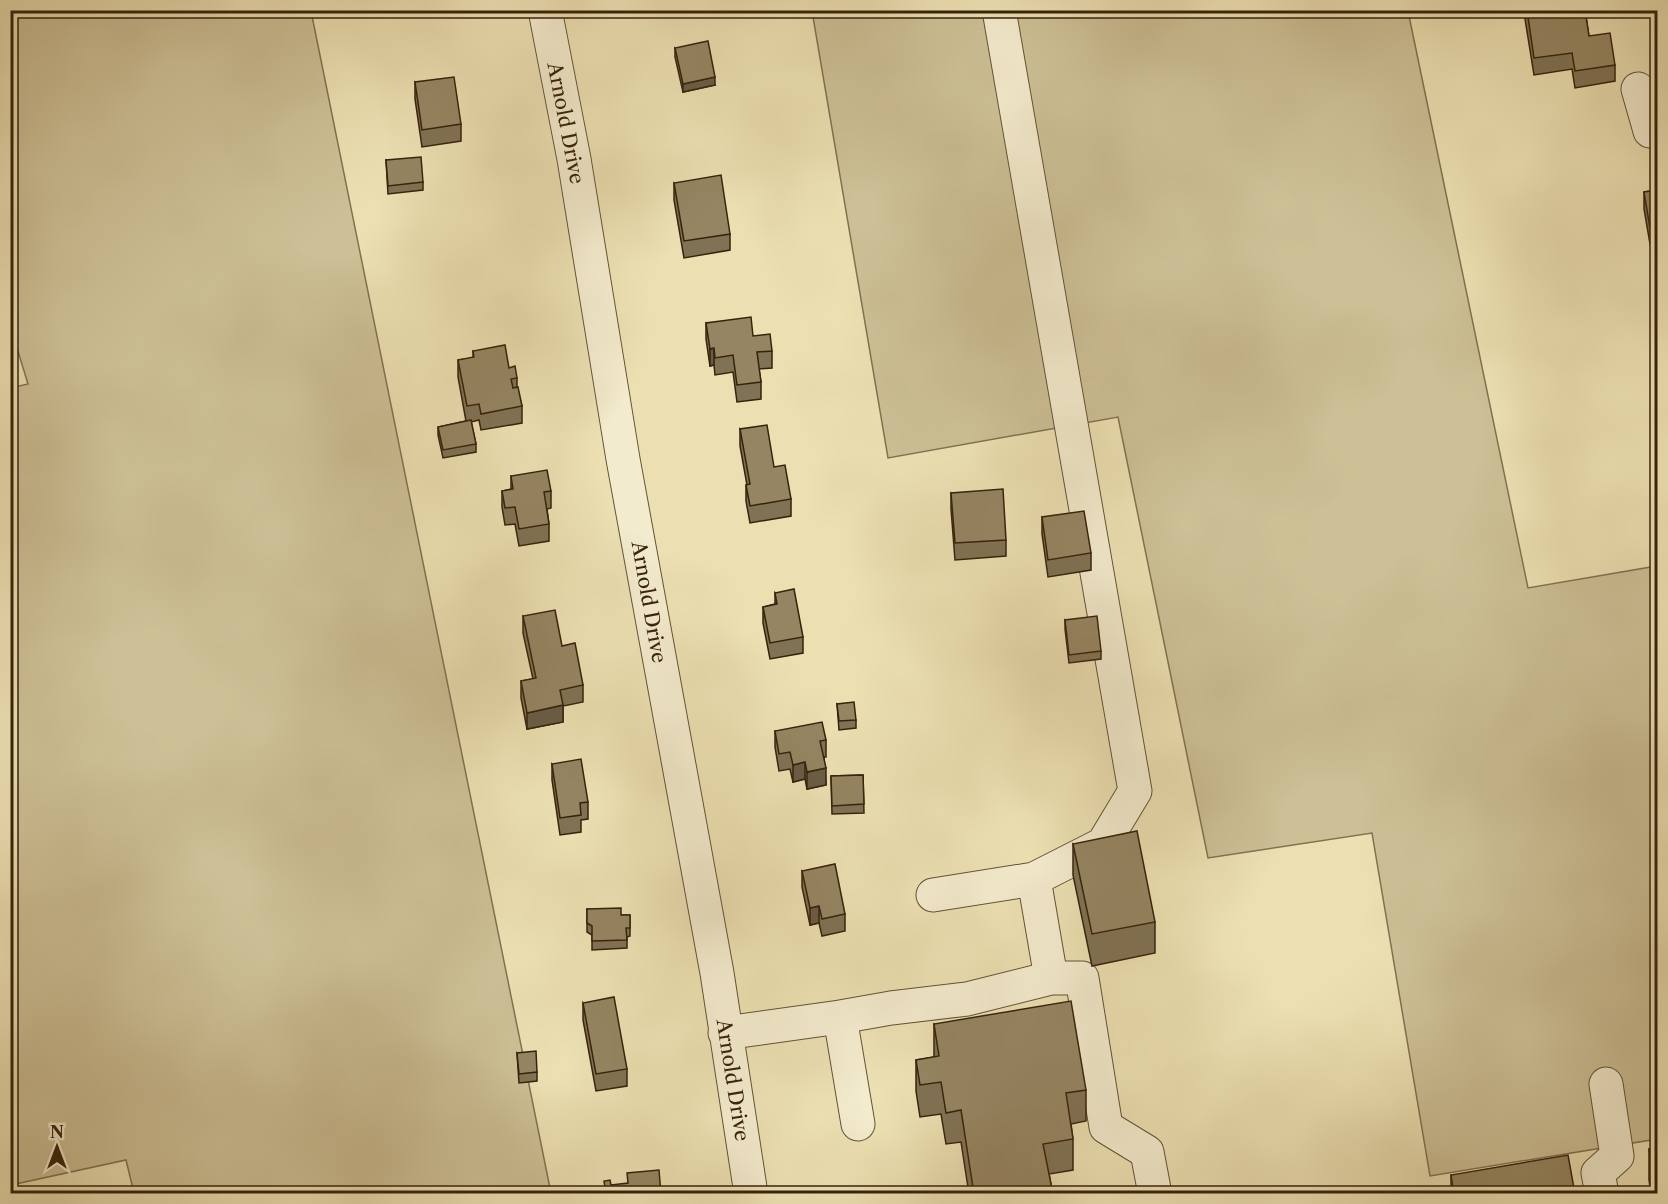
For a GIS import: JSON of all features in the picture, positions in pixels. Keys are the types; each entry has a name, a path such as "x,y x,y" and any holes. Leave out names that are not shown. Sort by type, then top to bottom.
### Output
{"street":[{"name":"Arnold Drive","path":"545,10 574,159 623,459 717,973 751,1194"},
{"path":"933,895 1034,879 1103,844 1135,791 999,10"},
{"path":"1638,89 1650,131 1658,129"},
{"path":"1034,879 1052,978"},
{"path":"725,1033 967,999 1052,978 1082,978 1106,1127 1147,1152 1155,1194"},
{"path":"840,1017 858,1124"},
{"path":"1602,1194 1598,1173 1617,1156 1606,1084"}],"shaded area":[{"path":"11,11 311,11 551,1193 134,1193 126,1160 11,1185 10,388 28,384 10,325"},
{"path":"812,11 1408,11 1528,588 1657,566 1657,1139 1430,1176 1372,833 1208,858 1118,417 888,458"}],"building":[{"path":"1527,10 1585,10 1589,36 1610,33 1615,65 1575,71 1572,53 1534,58"},
{"path":"708,41 715,77 683,84 675,48"},
{"path":"454,77 461,124 422,130 415,82"},
{"path":"421,157 423,182 388,186 386,160"},
{"path":"721,175 730,234 684,241 674,183"},
{"path":"1658,190 1658,227 1650,228 1644,192"},
{"path":"751,317 753,336 770,334 772,351 757,352 761,382 737,385 733,355 715,358 714,348 710,349 706,323"},
{"path":"505,345 509,368 515,366 517,378 511,379 513,388 518,387 522,406 481,414 479,404 467,406 458,360 474,357 473,351"},
{"path":"471,420 476,444 443,450 438,427"},
{"path":"767,425 774,467 785,465 791,499 750,506 746,485 750,484 740,429"},
{"path":"547,470 551,491 544,492 549,524 519,529 515,507 505,508 502,491 513,489 511,476"},
{"path":"1003,489 1006,540 955,543 951,493"},
{"path":"1084,511 1091,553 1048,560 1042,517"},
{"path":"794,589 803,637 770,643 763,607 777,604 775,593"},
{"path":"555,610 562,646 575,643 583,685 560,690 563,705 527,713 521,681 536,678 523,616"},
{"path":"1097,616 1101,651 1069,655 1065,620"},
{"path":"854,702 856,720 839,721 837,704"},
{"path":"822,722 826,740 820,741 826,768 807,772 805,762 793,765 790,752 779,754 775,731"},
{"path":"581,759 588,802 580,803 581,815 560,818 552,764"},
{"path":"863,775 864,804 832,806 831,776"},
{"path":"1137,831 1155,922 1092,934 1073,844"},
{"path":"835,864 845,914 822,919 819,906 810,908 802,871"},
{"path":"621,908 621,915 630,915 630,928 626,928 627,940 592,941 592,926 587,923 587,909"},
{"path":"614,997 627,1069 596,1074 583,1003"},
{"path":"1071,1001 1086,1090 1066,1093 1073,1139 1043,1144 1053,1194 974,1194 961,1110 946,1113 941,1082 920,1085 916,1060 939,1056 934,1024"},
{"path":"536,1051 537,1072 519,1074 517,1053"},
{"path":"1658,1147 1658,1183 1655,1184 1649,1149"},
{"path":"1568,1155 1575,1194 1454,1194 1451,1175"},
{"path":"659,1170 661,1194 606,1194 604,1181 610,1180 611,1185 628,1183 627,1173"}]}
